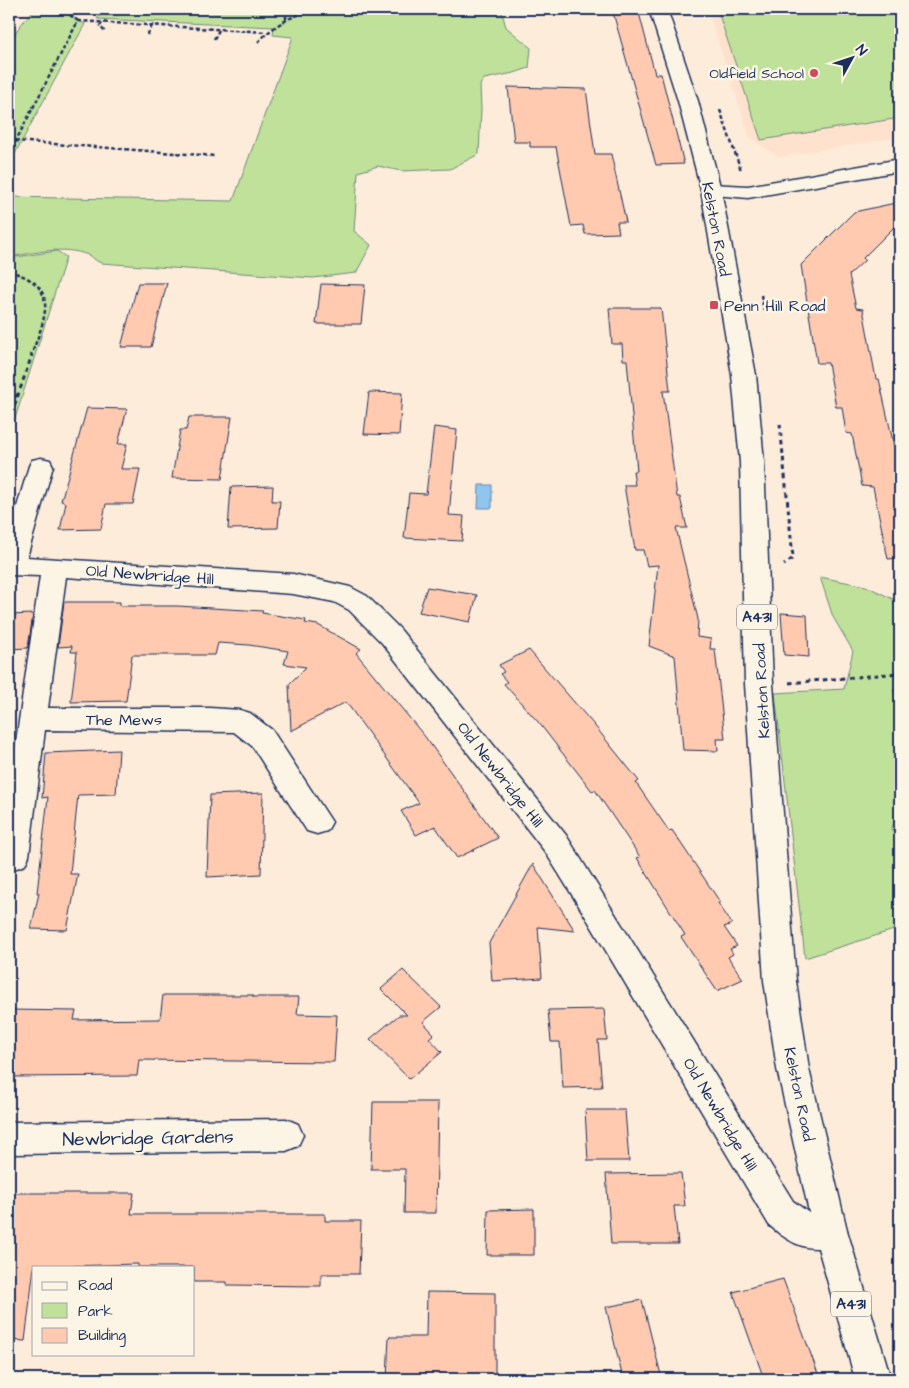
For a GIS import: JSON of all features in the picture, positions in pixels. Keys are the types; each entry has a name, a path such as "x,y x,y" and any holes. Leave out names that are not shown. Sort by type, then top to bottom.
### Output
{"main road":[{"name":"Kelston Road","path":"658,9 688,101 710,190 744,375 752,462 759,684 780,981 793,1069 830,1230"},
{"path":"710,190 748,192 900,165"},
{"path":"10,566 41,466"},
{"name":"Old Newbridge Hill","path":"10,566 54,567 293,584 341,594 358,603 391,636 556,844 781,1213 798,1228 812,1233 830,1230"},
{"path":"14,856 54,567"},
{"name":"The Mews","path":"33,719 210,719 240,721 262,738 317,822"},
{"name":"Newbridge Gardens","path":"9,1138 286,1135"},
{"name":"A431","path":"830,1230 873,1379"}],"path":[{"path":"64,9 78,21 266,32"},
{"path":"286,9 286,20"},
{"path":"258,42 266,32 298,13 324,9"},
{"path":"9,154 78,21"},
{"path":"103,23 100,26 105,32"},
{"path":"147,35 152,26"},
{"path":"214,39 219,30"},
{"path":"15,141 215,156"},
{"path":"9,270 23,274 34,281 44,290 46,303 45,317 9,421"},
{"path":"9,403 18,393"},
{"path":"803,682 900,673"}],"shaded area":[{"name":"Oldfield School","path":"707,9 900,9 900,137 779,157 750,138"}],"green space":[{"path":"35,9 59,9 85,24 9,165 9,51 16,31"},
{"path":"104,9 501,9 506,27 531,48 529,68 484,79 480,85 479,154 450,169 401,171 378,166 358,172 354,231 371,245 356,273 313,278 101,263 88,255 59,250 9,257 9,197 233,201 293,37 273,35 274,27 97,19"},
{"name":"Oldfield School","path":"717,9 900,9 900,118 761,140"},
{"path":"57,251 66,257 9,438 9,258"},
{"path":"820,577 866,586 900,601 900,690 893,690 900,706 900,810 891,829 900,845 900,928 805,958 775,693 844,689 853,651 833,617"}],"water":[{"path":"479,485 492,485 492,508 478,508"}],"building":[{"path":"612,9 638,9 655,74 661,74 684,164 656,165"},
{"path":"508,87 586,89 595,154 611,154 626,222 617,222 619,233 585,234 583,225 571,226 556,147 530,147 530,142 514,142"},
{"path":"900,202 900,221 849,275 856,308 863,309 876,379 879,379 894,446 900,446 900,558 888,559 873,487 862,486 852,434 846,433 842,407 836,407 828,363 817,363 801,265 854,212"},
{"path":"138,283 167,283 151,347 121,347"},
{"path":"321,284 365,285 361,324 316,324"},
{"path":"609,308 661,308 670,391 663,391 677,497 680,497 687,528 676,528 698,619 697,637 711,639 710,649 715,649 725,739 717,739 718,751 683,750 675,656 649,646 658,565 647,566 643,550 635,550 624,485 635,485 633,471 637,471 627,360 623,360 622,344 612,344"},
{"path":"369,392 402,393 399,435 364,434"},
{"path":"87,408 127,409 118,444 127,444 121,469 140,469 133,504 106,504 101,529 60,530 66,503 61,501"},
{"path":"189,417 232,417 222,479 172,478 180,430 186,430"},
{"path":"434,427 457,430 449,515 464,516 462,541 404,538 409,493 426,494"},
{"path":"273,486 272,501 280,501 278,528 228,529 231,487"},
{"path":"427,587 477,595 470,622 419,612"},
{"path":"64,602 120,602 120,606 177,606 263,611 262,613 306,620 305,623 318,625 361,649 356,653 426,738 498,838 457,858 435,826 416,835 401,811 419,803 346,702 291,731 289,684 306,667 284,664 288,651 249,645 218,643 215,655 132,655 126,701 71,702 77,652 71,652 72,646 58,647"},
{"path":"781,613 807,615 809,657 784,655"},
{"path":"33,614 28,648 9,649 9,615"},
{"path":"529,650 594,725 639,781 636,783 669,831 672,830 720,902 718,903 732,924 724,927 737,946 730,949 733,954 728,957 743,979 717,991 681,937 685,935 637,858 640,857 595,790 592,791 539,723 504,684 507,682 500,674 504,672 499,665"},
{"path":"119,750 116,794 78,795 70,874 78,874 67,930 31,929 39,893 37,893 48,797 42,798 46,753"},
{"path":"263,793 261,874 207,877 210,795"},
{"path":"533,864 575,931 538,927 542,978 492,981 489,943"},
{"path":"403,970 441,1007 423,1022 434,1034 429,1038 442,1052 409,1079 370,1039 399,1015 407,1015 381,989"},
{"path":"163,995 299,997 297,1014 337,1015 334,1062 139,1060 137,1076 9,1077 9,1010 76,1011 74,1020 160,1019"},
{"path":"604,1009 607,1040 598,1040 602,1087 563,1088 560,1042 551,1042 548,1010"},
{"path":"373,1102 438,1102 436,1213 404,1213 405,1169 371,1169"},
{"path":"585,1110 625,1110 629,1161 588,1161"},
{"path":"681,1173 685,1206 674,1206 678,1244 611,1244 606,1174"},
{"path":"9,1193 134,1193 131,1214 325,1214 325,1221 361,1221 359,1274 321,1274 321,1286 227,1285 227,1282 195,1282 195,1266 138,1266 138,1264 32,1266 32,1283 25,1341 9,1340"},
{"path":"534,1209 534,1255 487,1255 488,1210"},
{"path":"783,1279 820,1379 764,1379 733,1292"},
{"path":"427,1292 495,1293 495,1379 387,1378 389,1337 426,1337"},
{"path":"642,1300 662,1379 623,1379 606,1307"}],"place":[{"name":"Oldfield School","path":"814,73"},
{"name":"Penn Hill Road","path":"714,305"}]}
